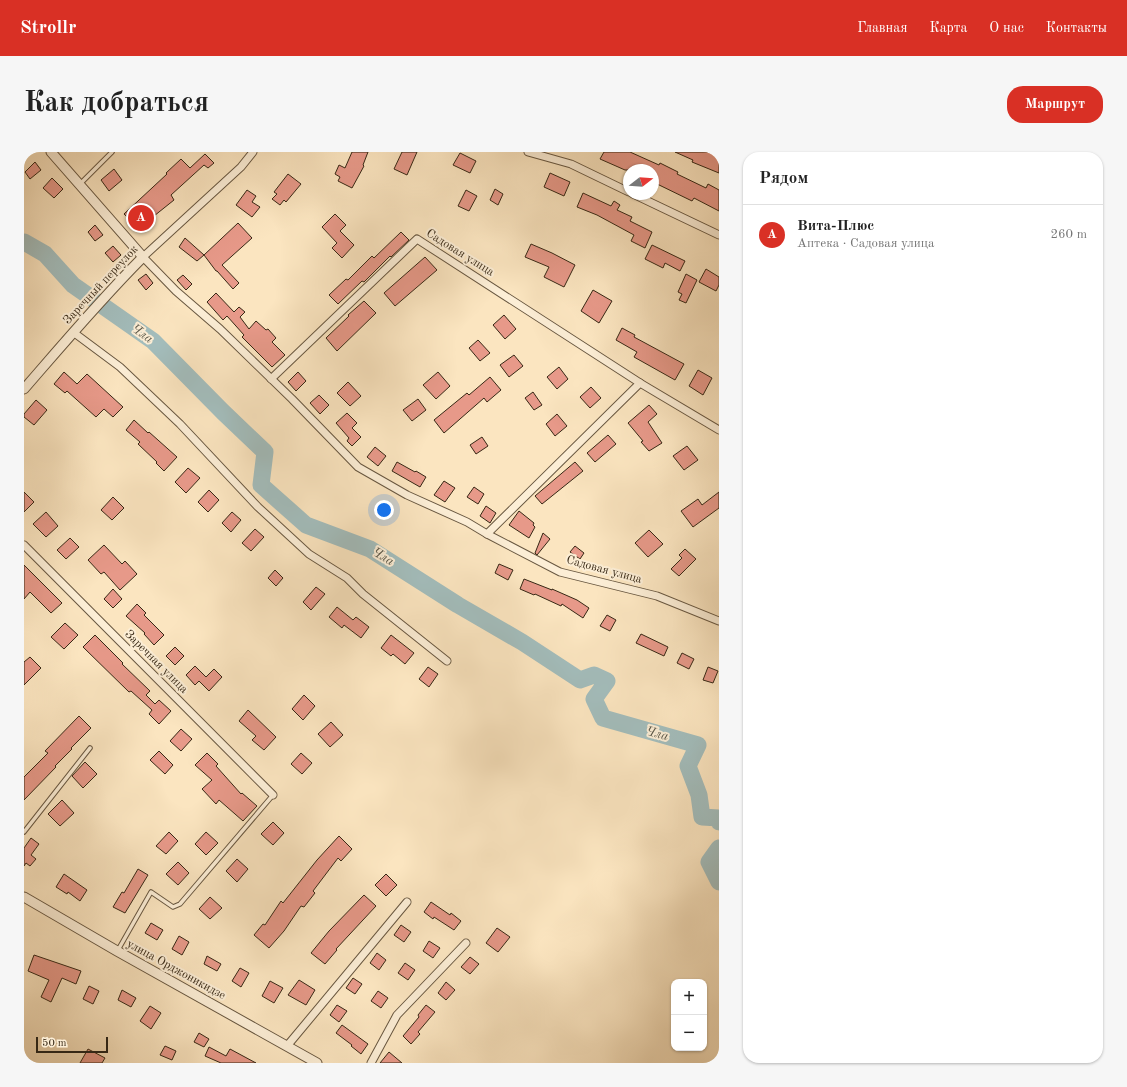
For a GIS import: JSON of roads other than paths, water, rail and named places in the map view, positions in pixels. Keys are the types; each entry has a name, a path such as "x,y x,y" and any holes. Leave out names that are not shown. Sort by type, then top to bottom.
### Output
{"street":[{"name":"Садовая улица","path":"51,152 143,257 176,292 220,329 272,379 358,467 407,495 467,522 560,572 658,596 719,621"},
{"name":"Заречный переулок","path":"24,389 108,292 143,257 241,166 253,152"},
{"path":"528,152 571,164 623,189"},
{"path":"646,200 719,235"},
{"name":"Садовая улица","path":"272,379 417,239 640,383 719,430"},
{"path":"73,332 120,368 180,424 258,507 309,554 347,578 363,594 447,661"},
{"path":"487,534 640,383"},
{"name":"Заречная улица","path":"24,545 273,795"},
{"name":"улица Орджоникидзе","path":"24,897 317,1063"},
{"path":"287,1046 407,902"},
{"path":"371,1063 398,1015 466,943"}],"lane":[{"path":"79,184 112,152"},
{"path":"24,832 90,748"},
{"path":"117,951 151,892 173,907 180,904 273,795"}],"waterway":[{"name":"Чла","path":"24,242 45,254 73,285 153,341 265,452 261,485 306,525 370,549 458,605 522,642 580,680 594,675 607,681 594,699 603,718 698,745 688,766 699,795 702,817 719,818 719,822"},
{"name":"Чла","path":"719,848 709,862 719,882"}],"place":[{"name":"Вита-Плюс","path":"141,218"}]}
